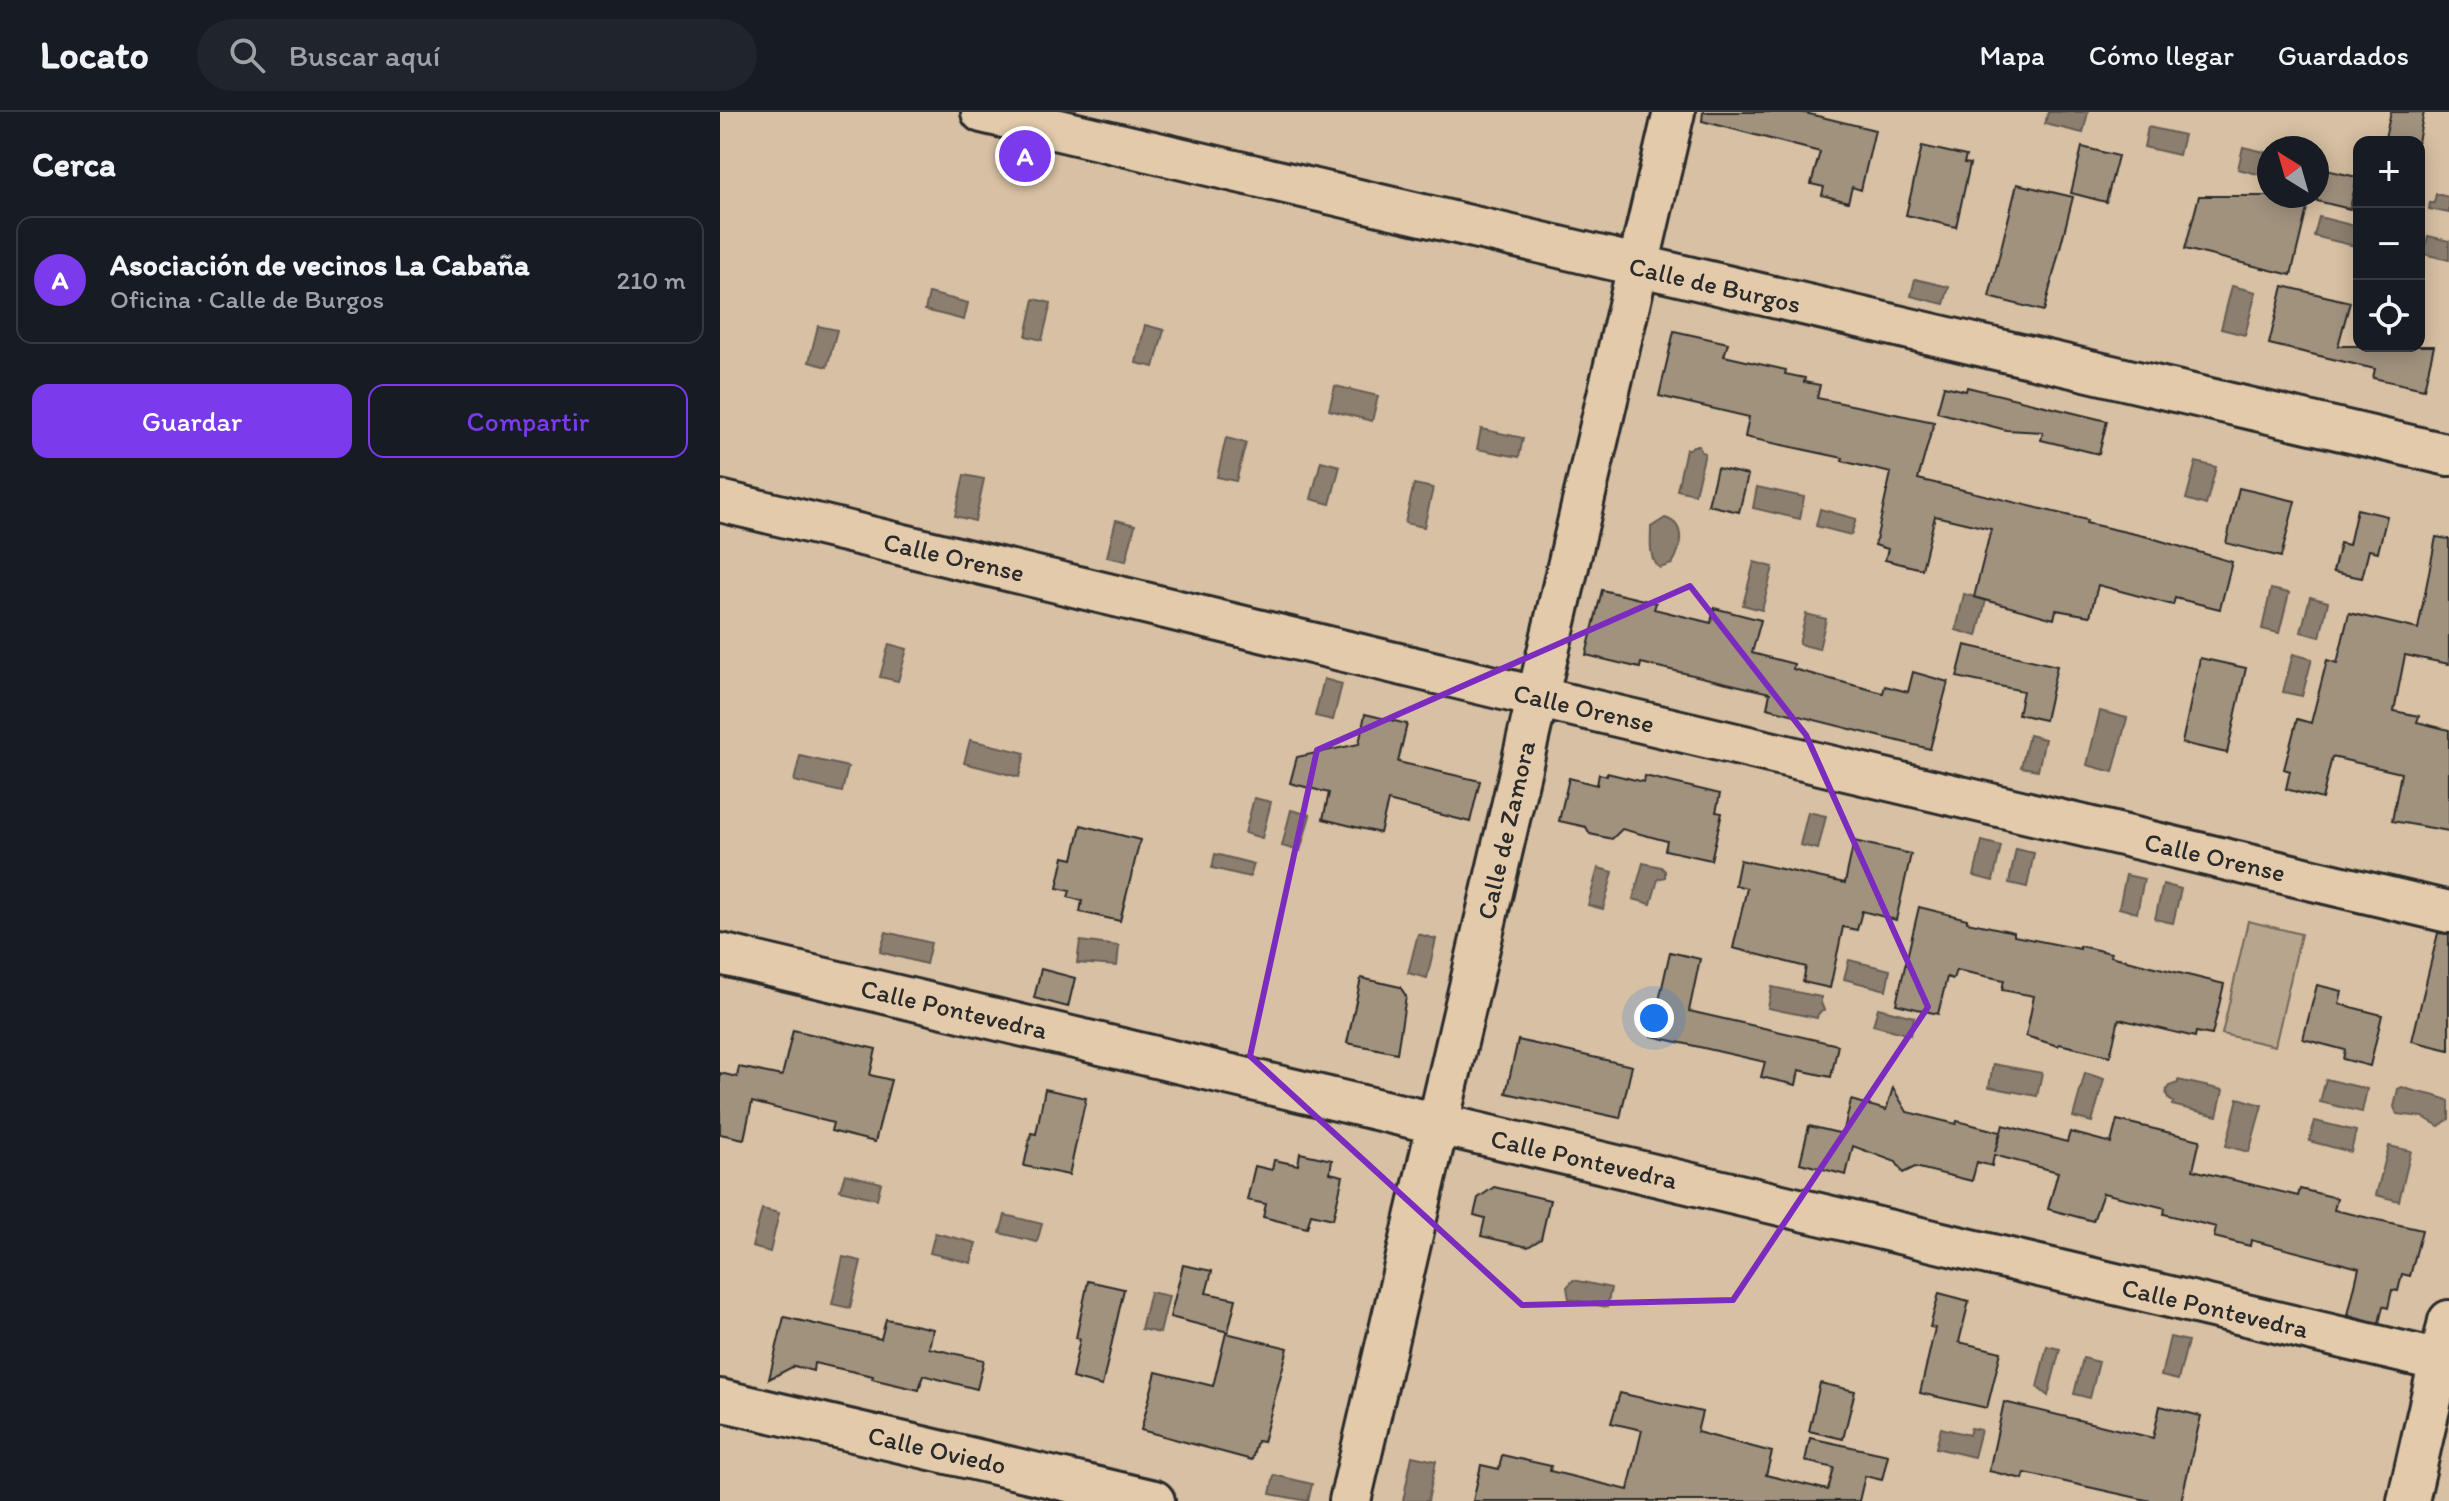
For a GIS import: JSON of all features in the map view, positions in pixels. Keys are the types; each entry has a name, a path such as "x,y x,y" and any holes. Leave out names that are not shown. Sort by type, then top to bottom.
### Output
{"street":[{"name":"Calle de Burgos","path":"982,112 2449,455"},
{"name":"Calle de Zamora","path":"1350,1501 1674,112"},
{"name":"Calle Orense","path":"720,501 2449,912"},
{"name":"Calle Pontevedra","path":"720,954 2444,1362"},
{"path":"2408,1501 2444,1362 2449,1321"},
{"name":"Calle Oviedo","path":"720,1400 1154,1501"}],"highlighted area":[{"path":"1690,586 1806,735 1928,1007 1733,1300 1522,1305 1250,1056 1317,750"}],"shaded area":[{"path":"2048,112 2088,112 2083,133 2045,124"},
{"path":"2148,127 2184,135 2179,155 2144,147"},
{"path":"2243,147 2257,150 2257,174 2238,169"},
{"path":"2436,194 2449,197 2449,213 2429,209"},
{"path":"2319,217 2353,226 2353,246 2314,236"},
{"path":"2428,236 2449,241 2449,260 2425,254"},
{"path":"1915,279 1949,287 1944,304 1911,296"},
{"path":"2232,286 2256,292 2245,335 2221,329"},
{"path":"929,293 968,303 964,320 925,310"},
{"path":"1034,299 1051,303 1042,340 1026,336"},
{"path":"1145,325 1164,330 1154,367 1136,363"},
{"path":"818,326 837,330 827,367 809,362"},
{"path":"1335,386 1378,396 1372,421 1329,410"},
{"path":"1481,429 1523,438 1519,457 1477,449"},
{"path":"1226,438 1246,443 1236,481 1217,477"},
{"path":"1699,446 1705,453 1695,494 1677,490 1686,449"},
{"path":"1321,461 1340,466 1330,504 1311,499"},
{"path":"2196,462 2216,467 2206,505 2186,499"},
{"path":"964,475 984,479 975,521 955,516"},
{"path":"1414,484 1433,488 1424,527 1405,523"},
{"path":"1757,487 1804,497 1800,519 1753,508"},
{"path":"1820,509 1856,519 1851,535 1816,526"},
{"path":"1665,518 1677,526 1680,544 1672,564 1660,568 1652,555 1651,527"},
{"path":"1116,520 1135,525 1126,561 1107,557"},
{"path":"1754,562 1773,567 1762,610 1743,605"},
{"path":"2271,589 2289,593 2279,633 2262,629"},
{"path":"1964,594 1986,600 1977,636 1956,630"},
{"path":"2310,597 2328,602 2320,637 2301,632"},
{"path":"1806,614 1826,619 1819,649 1799,644"},
{"path":"889,644 907,649 898,681 880,677"},
{"path":"2293,654 2312,659 2302,696 2283,692"},
{"path":"1324,679 1342,684 1333,720 1315,716"},
{"path":"2100,711 2127,718 2113,772 2087,765"},
{"path":"2029,735 2045,739 2038,770 2021,767"},
{"path":"970,740 1025,753 1019,777 964,763"},
{"path":"800,756 848,767 842,792 794,781"},
{"path":"1254,798 1271,802 1262,838 1245,833"},
{"path":"1291,810 1310,815 1300,851 1282,846"},
{"path":"1808,812 1826,816 1818,849 1800,845"},
{"path":"1982,841 2001,846 1993,881 1974,876"},
{"path":"2016,849 2034,853 2027,887 2009,883"},
{"path":"1215,854 1254,864 1250,877 1212,868"},
{"path":"1643,863 1665,871 1665,877 1658,879 1651,904 1633,899"},
{"path":"1598,868 1613,872 1603,909 1588,905"},
{"path":"2126,875 2144,879 2137,913 2119,908"},
{"path":"2163,884 2181,889 2173,923 2155,919"},
{"path":"2248,921 2301,934 2275,1046 2222,1034"},
{"path":"886,932 931,943 926,964 880,952"},
{"path":"1418,934 1436,939 1427,978 1408,973"},
{"path":"1080,941 1119,946 1117,966 1077,963"},
{"path":"1849,960 1890,970 1886,990 1844,979"},
{"path":"1772,987 1821,997 1824,1010 1817,1018 1768,1008"},
{"path":"1878,1008 1914,1017 1910,1035 1873,1025"},
{"path":"1993,1064 2042,1073 2037,1096 1989,1087"},
{"path":"2085,1073 2104,1079 2092,1122 2073,1117"},
{"path":"2326,1079 2367,1089 2362,1112 2320,1102"},
{"path":"2178,1080 2223,1090 2217,1116 2172,1105 2167,1091"},
{"path":"2402,1087 2449,1101 2449,1119 2439,1126 2423,1117 2397,1114 2394,1107 2398,1089"},
{"path":"2238,1098 2262,1105 2249,1152 2226,1146"},
{"path":"2315,1121 2356,1131 2351,1152 2309,1141"},
{"path":"2389,1146 2411,1151 2399,1201 2376,1195"},
{"path":"845,1174 881,1183 877,1199 840,1190"},
{"path":"762,1209 779,1213 770,1252 752,1247"},
{"path":"1005,1215 1042,1224 1037,1242 1000,1233"},
{"path":"935,1233 976,1243 971,1263 930,1253"},
{"path":"843,1257 861,1261 850,1308 832,1304"},
{"path":"1573,1280 1611,1288 1607,1307 1569,1299 1567,1287"},
{"path":"1150,1292 1169,1296 1160,1333 1141,1329"},
{"path":"2170,1337 2188,1341 2178,1380 2161,1376"},
{"path":"2047,1346 2060,1349 2048,1396 2037,1387"},
{"path":"2083,1358 2099,1362 2090,1398 2074,1394"},
{"path":"1941,1428 1969,1435 1971,1428 1981,1430 1974,1457 1936,1448"},
{"path":"1412,1456 1436,1461 1428,1501 1403,1501"},
{"path":"1274,1475 1312,1484 1308,1501 1270,1494"}],"building":[{"path":"1703,112 1801,112 1875,130 1861,190 1852,187 1848,202 1822,195 1824,187 1811,184 1820,152 1702,121"},
{"path":"2391,112 2424,112 2419,136 2385,136"},
{"path":"1922,146 1966,156 1964,163 1970,164 1956,227 1906,215"},
{"path":"2082,147 2118,156 2106,202 2071,193"},
{"path":"2329,171 2353,176 2350,209 2329,204"},
{"path":"2017,184 2073,197 2044,311 1989,297"},
{"path":"2199,196 2257,196 2257,208 2307,208 2291,275 2185,249"},
{"path":"2283,286 2350,302 2338,346 2353,346 2353,352 2425,352 2425,346 2434,346 2424,389 2373,378 2375,369 2269,344"},
{"path":"1674,331 1728,343 1724,356 1786,370 1785,374 1820,385 1817,398 1934,422 1918,479 2087,520 2086,523 2148,537 2232,562 2220,609 2175,598 2173,605 2098,585 2090,616 2056,610 2054,619 1974,597 1991,529 1935,516 1922,569 1885,560 1888,549 1875,545 1891,473 1842,461 1843,458 1745,437 1749,417 1659,396"},
{"path":"1944,386 1966,391 1967,387 2107,421 2099,454 2041,440 2043,432 2006,430 1937,412"},
{"path":"1717,468 1748,475 1739,512 1708,505"},
{"path":"2239,488 2295,501 2281,557 2226,543"},
{"path":"2357,509 2387,516 2378,552 2369,550 2362,578 2333,572 2340,543 2349,545"},
{"path":"2436,537 2449,539 2449,664 2405,655 2394,711 2419,716 2417,722 2449,730 2449,831 2392,821 2401,773 2332,757 2322,799 2286,789 2290,771 2284,769 2297,719 2311,723 2327,660 2337,663 2349,613 2418,629"},
{"path":"1602,590 1656,603 1654,609 1711,623 1714,608 1761,620 1752,653 1794,664 1793,669 1883,693 1885,686 1908,692 1913,672 1948,682 1930,749 1767,708 1770,693 1641,663 1640,668 1586,655"},
{"path":"1965,645 2057,666 2045,720 2018,714 2023,691 1957,677"},
{"path":"2200,658 2246,668 2227,753 2182,743"},
{"path":"1365,714 1407,724 1398,762 1480,781 1470,822 1388,801 1380,833 1323,819 1329,793 1290,783 1297,757 1359,744"},
{"path":"1607,773 1644,782 1645,776 1720,794 1716,812 1722,813 1711,860 1665,850 1667,841 1622,829 1612,839 1590,834 1586,827 1559,821 1569,778 1597,785 1599,774 1607,776"},
{"path":"1081,825 1140,840 1120,921 1080,912 1082,901 1068,897 1070,891 1057,888 1064,857 1073,859"},
{"path":"1854,841 1911,854 1896,920 1862,911 1857,930 1843,927 1830,988 1803,982 1806,967 1733,948 1747,888 1735,885 1740,860 1845,883"},
{"path":"1919,907 2014,932 2014,936 2111,953 2110,956 2224,984 2212,1035 2196,1032 2195,1037 2119,1019 2110,1056 2058,1046 2026,1036 2034,996 2002,990 2004,980 1956,970 1953,979 1947,977 1938,1014 1896,1004"},
{"path":"2438,933 2449,934 2449,1050 2412,1041"},
{"path":"1670,952 1700,959 1689,1011 1838,1045 1831,1077 1799,1070 1796,1085 1761,1077 1765,1062 1651,1036"},
{"path":"1041,969 1075,978 1068,1007 1034,998"},
{"path":"1361,978 1400,987 1406,996 1397,1053 1347,1043"},
{"path":"2317,985 2342,991 2339,1004 2382,1015 2370,1066 2343,1059 2345,1050 2303,1039"},
{"path":"793,1030 876,1049 870,1075 891,1080 875,1142 831,1131 833,1123 752,1102 744,1139 720,1134 720,1073 737,1077 739,1067 782,1076"},
{"path":"1518,1040 1632,1066 1620,1118 1506,1093"},
{"path":"1893,1088 1907,1112 2000,1132 1995,1152 2003,1125 2067,1142 2070,1132 2111,1143 2117,1120 2200,1140 2193,1170 2298,1196 2300,1189 2337,1198 2334,1210 2422,1230 2410,1276 2402,1274 2398,1291 2392,1290 2388,1308 2383,1306 2379,1323 2348,1315 2359,1268 2251,1240 2250,1246 2214,1237 2216,1227 2164,1214 2165,1208 2103,1193 2093,1221 2048,1209 2058,1172 1994,1155 1992,1166 1977,1162 1972,1181 1915,1167 1903,1173 1896,1162 1853,1146 1846,1175 1800,1163 1809,1126 1843,1134 1851,1100 1886,1110"},
{"path":"1045,1089 1086,1098 1069,1175 1024,1166 1031,1133 1036,1134"},
{"path":"1300,1153 1332,1160 1330,1173 1343,1176 1333,1219 1311,1214 1307,1228 1263,1217 1266,1204 1247,1200 1255,1166 1272,1170 1274,1160 1298,1165"},
{"path":"1494,1187 1550,1200 1541,1239 1528,1247 1481,1236 1485,1218 1474,1215 1478,1198"},
{"path":"1183,1265 1212,1271 1206,1293 1236,1299 1228,1332 1170,1317"},
{"path":"1088,1281 1124,1289 1102,1386 1072,1378 1080,1339 1076,1338"},
{"path":"1939,1293 1969,1301 1959,1342 2001,1352 1987,1408 1920,1393 1935,1328 1930,1327"},
{"path":"784,1317 881,1339 886,1319 933,1329 929,1348 984,1360 977,1389 923,1375 919,1390 814,1363 813,1371 794,1366 769,1379"},
{"path":"1226,1333 1288,1348 1263,1442 1257,1441 1252,1460 1141,1430 1156,1372 1213,1386"},
{"path":"1820,1383 1855,1391 1843,1439 1809,1431"},
{"path":"1620,1393 1702,1412 1697,1432 1772,1452 1766,1475 1828,1490 1834,1468 1805,1461 1810,1438 1888,1455 1882,1480 1865,1476 1859,1501 1473,1501 1481,1465 1499,1469 1502,1455 1551,1466 1550,1471 1628,1490 1642,1430 1611,1423"},
{"path":"2004,1402 2153,1438 2160,1406 2201,1416 2181,1501 2151,1501 2025,1473 2023,1479 1989,1471"}],"place":[{"name":"Asociación de vecinos La Cabaña","path":"1025,156"}]}
